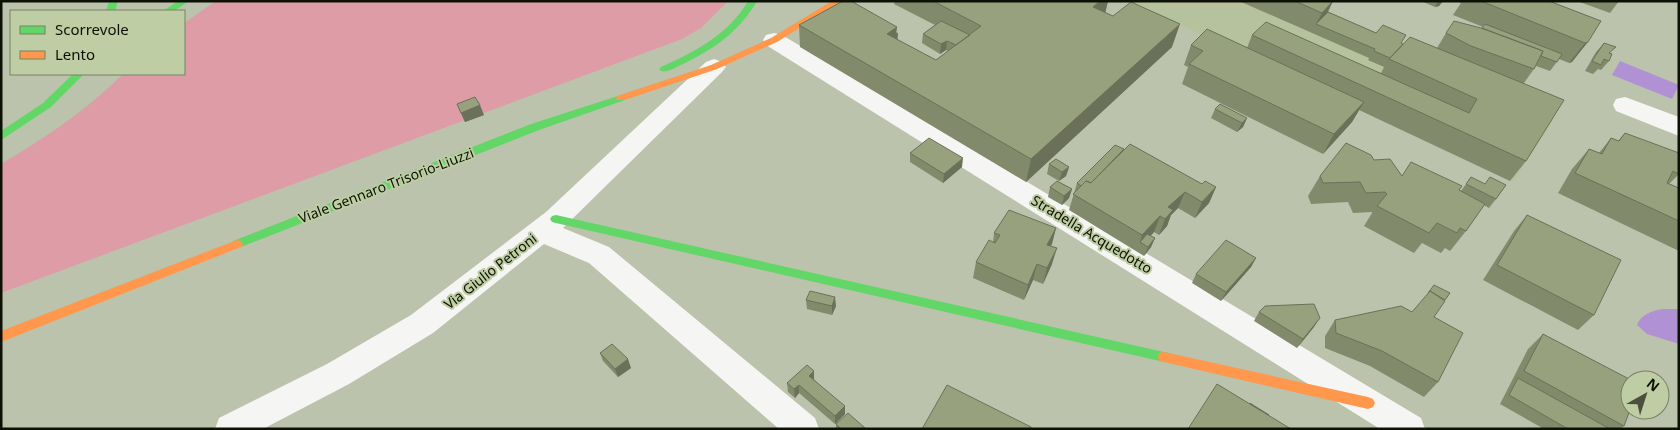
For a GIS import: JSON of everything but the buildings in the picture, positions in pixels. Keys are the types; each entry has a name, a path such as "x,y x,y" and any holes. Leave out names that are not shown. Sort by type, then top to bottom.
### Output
{"street":[{"path":"170,10 185,1"},
{"path":"535,127 688,58 726,34 748,13 753,1"},
{"path":"774,40 839,1"},
{"name":"Viale Gennaro Trisorio-Liuzzi","path":"1,337 535,127 714,67 774,40"},
{"name":"Stradella Acquedotto","path":"774,40 1409,429"},
{"name":"Via Giulio Petroni","path":"231,429 338,374 422,324 549,225 714,67"},
{"path":"1,136 47,105 78,75"},
{"path":"1625,105 1679,127"},
{"path":"549,225 1368,403"},
{"path":"549,225 599,255 803,429"},
{"path":"1,330 56,316"}],"shaded area":[{"path":"216,1 728,1 701,28 682,39 1,293 1,164 65,123 122,75 185,75 185,22"},
{"path":"1129,1 1276,1 1553,121 1514,181"},
{"path":"1620,61 1679,85 1672,99 1612,75"},
{"path":"1663,309 1679,309 1679,344 1647,334 1637,325 1644,316"}],"traffic: fast":[{"path":"111,10 114,1"},
{"path":"170,10 185,1"},
{"path":"664,69 691,57 726,34 737,25 753,1"},
{"path":"1,136 47,105 78,75"},
{"path":"237,244 535,127 621,98"},
{"path":"556,219 1164,357"}],"traffic: slow":[{"path":"621,98 714,67 774,40 839,1"},
{"path":"1,337 237,244"},
{"path":"1164,357 1368,403"}]}
